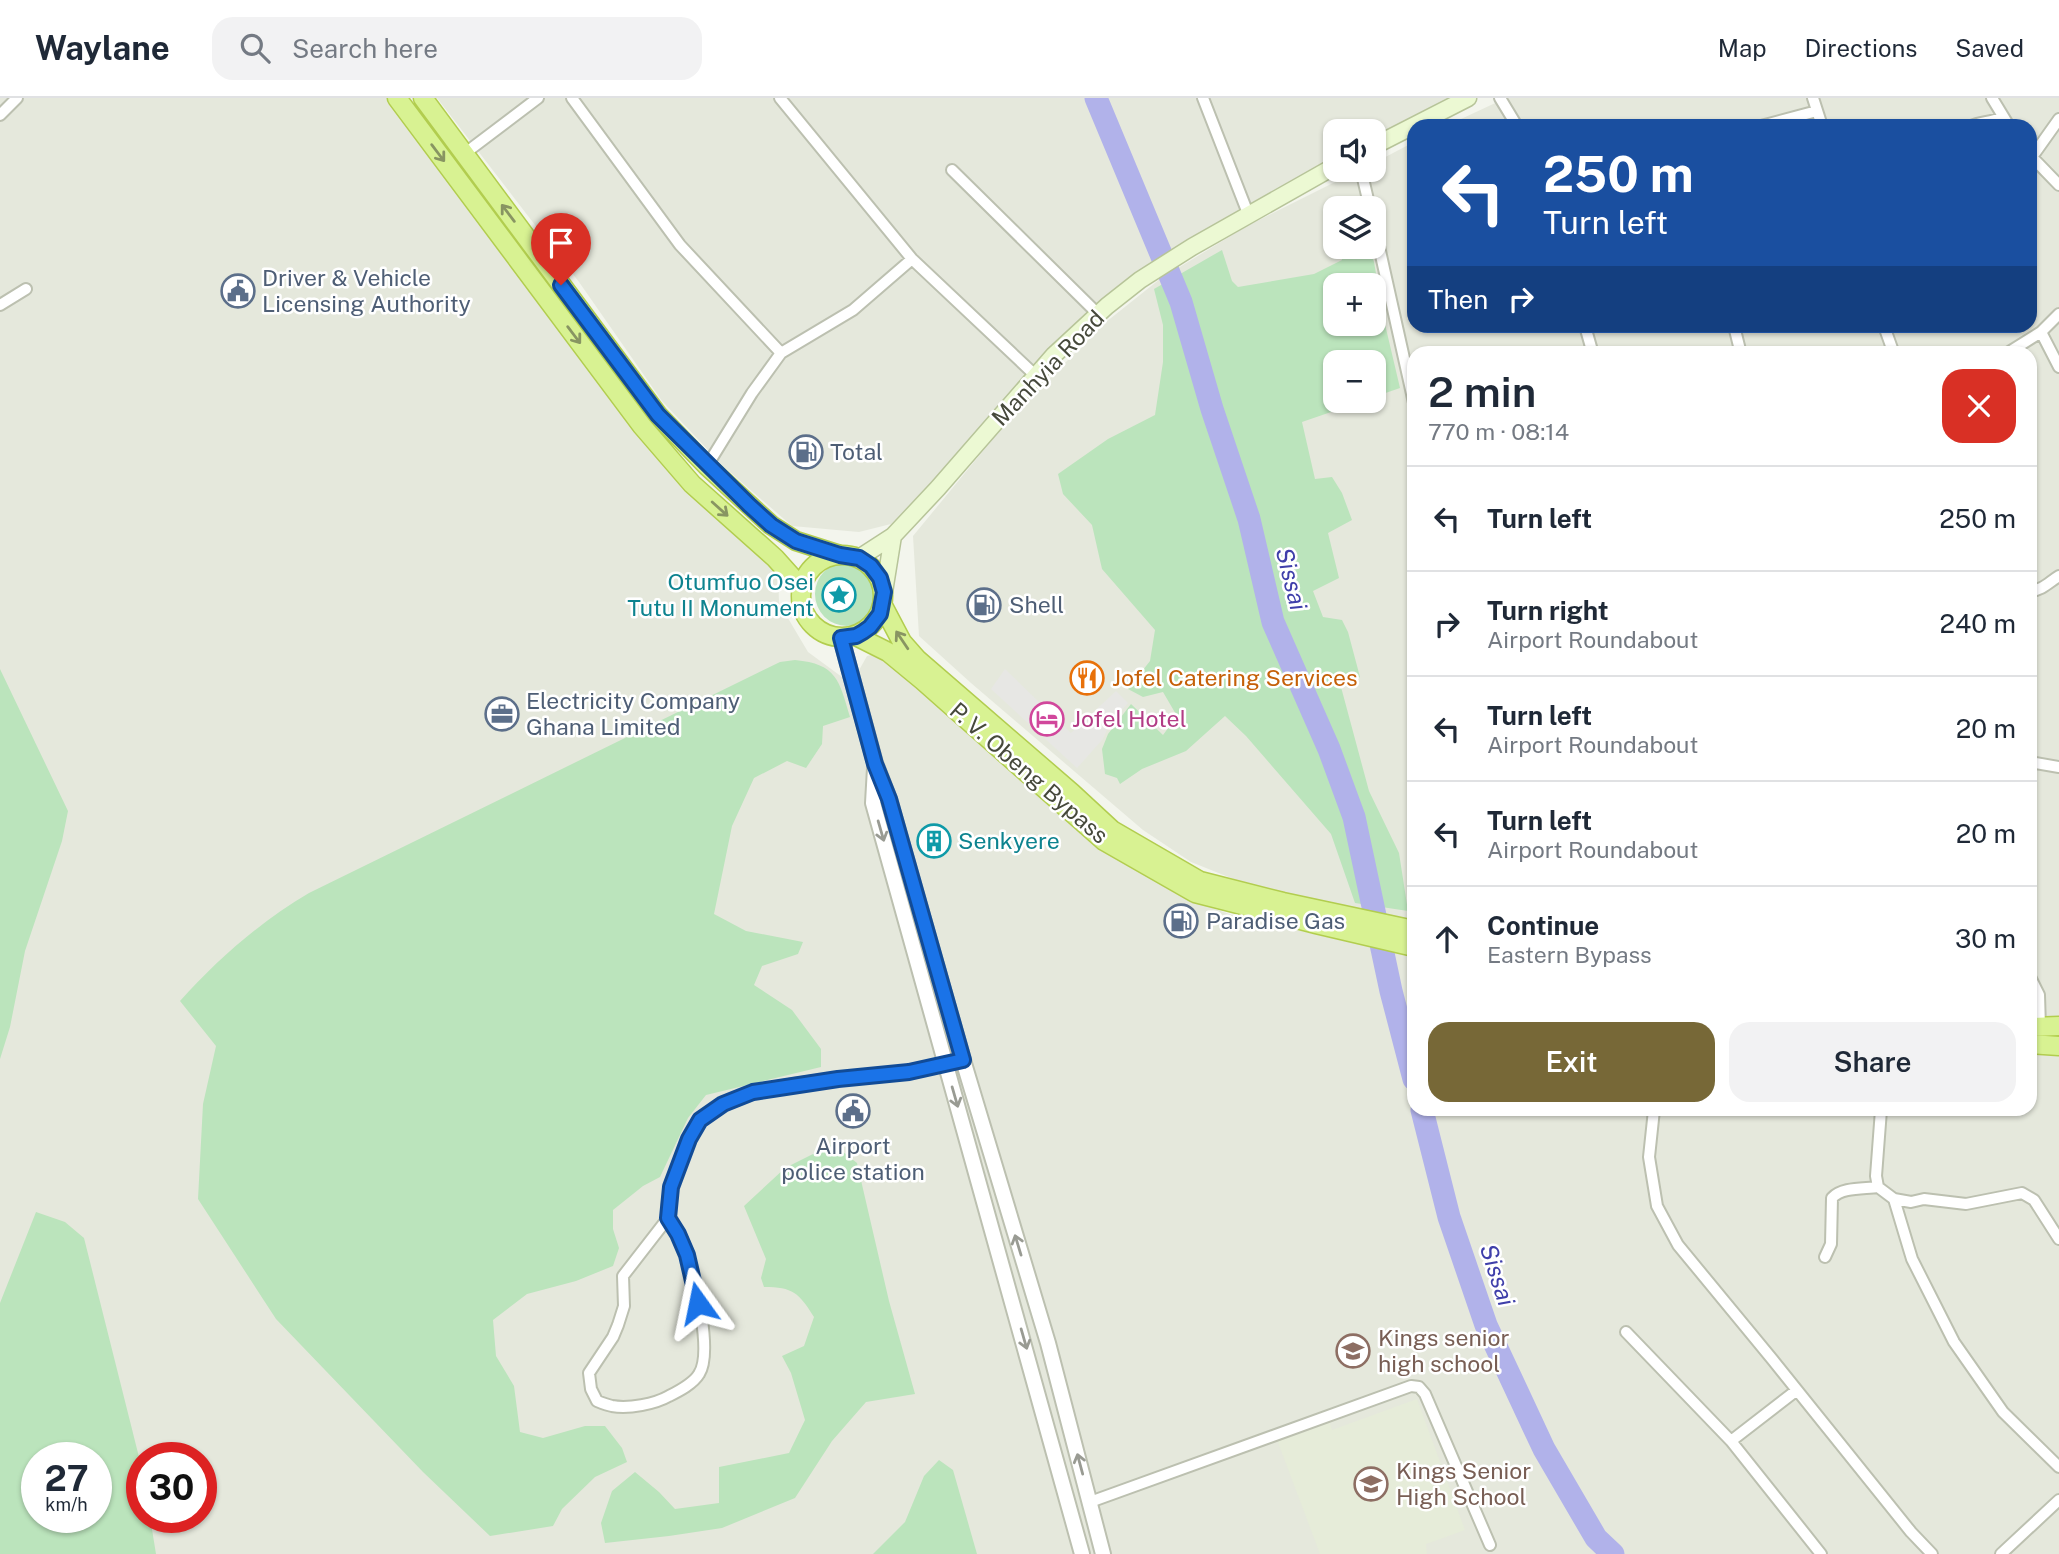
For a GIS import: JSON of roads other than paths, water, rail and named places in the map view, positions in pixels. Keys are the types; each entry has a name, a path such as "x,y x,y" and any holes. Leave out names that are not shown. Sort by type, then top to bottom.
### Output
{"highway":[{"path":"397,98 642,426 692,484 775,558 801,587"},
{"path":"423,98 658,415 707,466 771,525 796,541 859,558 871,566 880,578 883,599 876,621 870,627 849,637 830,636 813,627 803,612 800,593 809,571 822,560 840,555"},
{"name":"P. V. Obeng Bypass","path":"883,599 902,642 917,659 1112,830 1200,881 1391,933 1407,943"},
{"name":"P. V. Obeng Bypass","path":"849,637 888,652 1104,841 1195,893 1316,924 1369,928"},
{"name":"P. V. Obeng Bypass","path":"1391,933 1407,931"},
{"path":"2037,1027 2059,1026"},
{"path":"2037,1044 2059,1046"}],"main road":[{"path":"1427,119 1468,98"},
{"path":"1386,140 1407,129"},
{"name":"Manhyia Road","path":"859,558 893,536 1035,375 1098,314 1140,281 1192,247 1323,173"},
{"path":"883,599 893,536"}],"street":[{"path":"0,115 17,98"},
{"path":"464,154 538,98"},
{"path":"572,98 680,245 781,353"},
{"path":"780,98 912,259 1035,375"},
{"path":"1203,98 1249,216"},
{"path":"1500,98 1513,119"},
{"path":"1812,98 1820,119"},
{"path":"1992,98 2004,119"},
{"path":"1787,119 1817,111"},
{"path":"2037,148 2059,120"},
{"path":"2037,162 2059,185"},
{"path":"952,170 1098,314"},
{"path":"707,466 752,393 781,353 853,310 912,259"},
{"path":"1382,259 1407,372"},
{"path":"0,305 26,289"},
{"path":"2019,346 2041,332 2059,314"},
{"path":"2041,332 2059,367"},
{"path":"2037,589 2050,584 2059,576"},
{"path":"849,637 875,764 889,799 963,1060 1048,1343 1103,1554"},
{"path":"2037,763 2059,767"},
{"path":"875,764 873,803 1082,1554"},
{"path":"2037,991 2037,1011"},
{"path":"668,1218 687,1255 694,1282 705,1342 704,1360 699,1374 683,1389 664,1399 639,1405 613,1406 597,1401 591,1389 589,1373 613,1338 618,1325 624,1306 623,1276 668,1218 671,1187 689,1139 700,1120 723,1104 753,1092 909,1072 963,1060"},
{"path":"1653,1116 1648,1157 1657,1206 1678,1245 1911,1532 1932,1554"},
{"path":"1881,1116 1876,1177 1878,1187 1894,1199 1966,1204 2022,1193 2034,1200 2059,1239"},
{"path":"1825,1257 1831,1244 1832,1198 1844,1191 1878,1187"},
{"path":"1894,1199 1912,1259 1954,1342 2003,1412 2059,1467"},
{"path":"1626,1332 1731,1441 1821,1554"},
{"path":"1090,1502 1411,1386 1419,1387 1425,1394 1490,1545"},
{"path":"1731,1441 1797,1390"},
{"path":"2001,1554 2059,1500"}],"waterway":[{"name":"Sissai","path":"1096,98 1181,302 1212,409 1249,519 1273,622 1329,749 1354,817 1391,991 1407,1052"},
{"name":"Sissai","path":"1424,1116 1449,1217 1486,1325 1544,1449 1596,1538 1613,1554"},
{"path":"1598,1554 1600,1542"}],"place":[{"name":"Driver & Vehicle Licensing Authority","path":"238,291"},
{"name":"Total","path":"806,452"},
{"name":"Otumfuo Osei Tutu II Monument","path":"839,595"},
{"name":"Shell","path":"984,605"},
{"name":"Jofel Catering Services","path":"1087,678"},
{"name":"Electricity Company Ghana Limited","path":"502,714"},
{"name":"Jofel Hotel","path":"1047,719"},
{"name":"Senkyere","path":"934,841"},
{"name":"Paradise Gas","path":"1181,921"},
{"name":"Airport police station","path":"853,1111"},
{"name":"Kings senior high school","path":"1353,1351"},
{"name":"Kings Senior High School","path":"1371,1484"}]}
